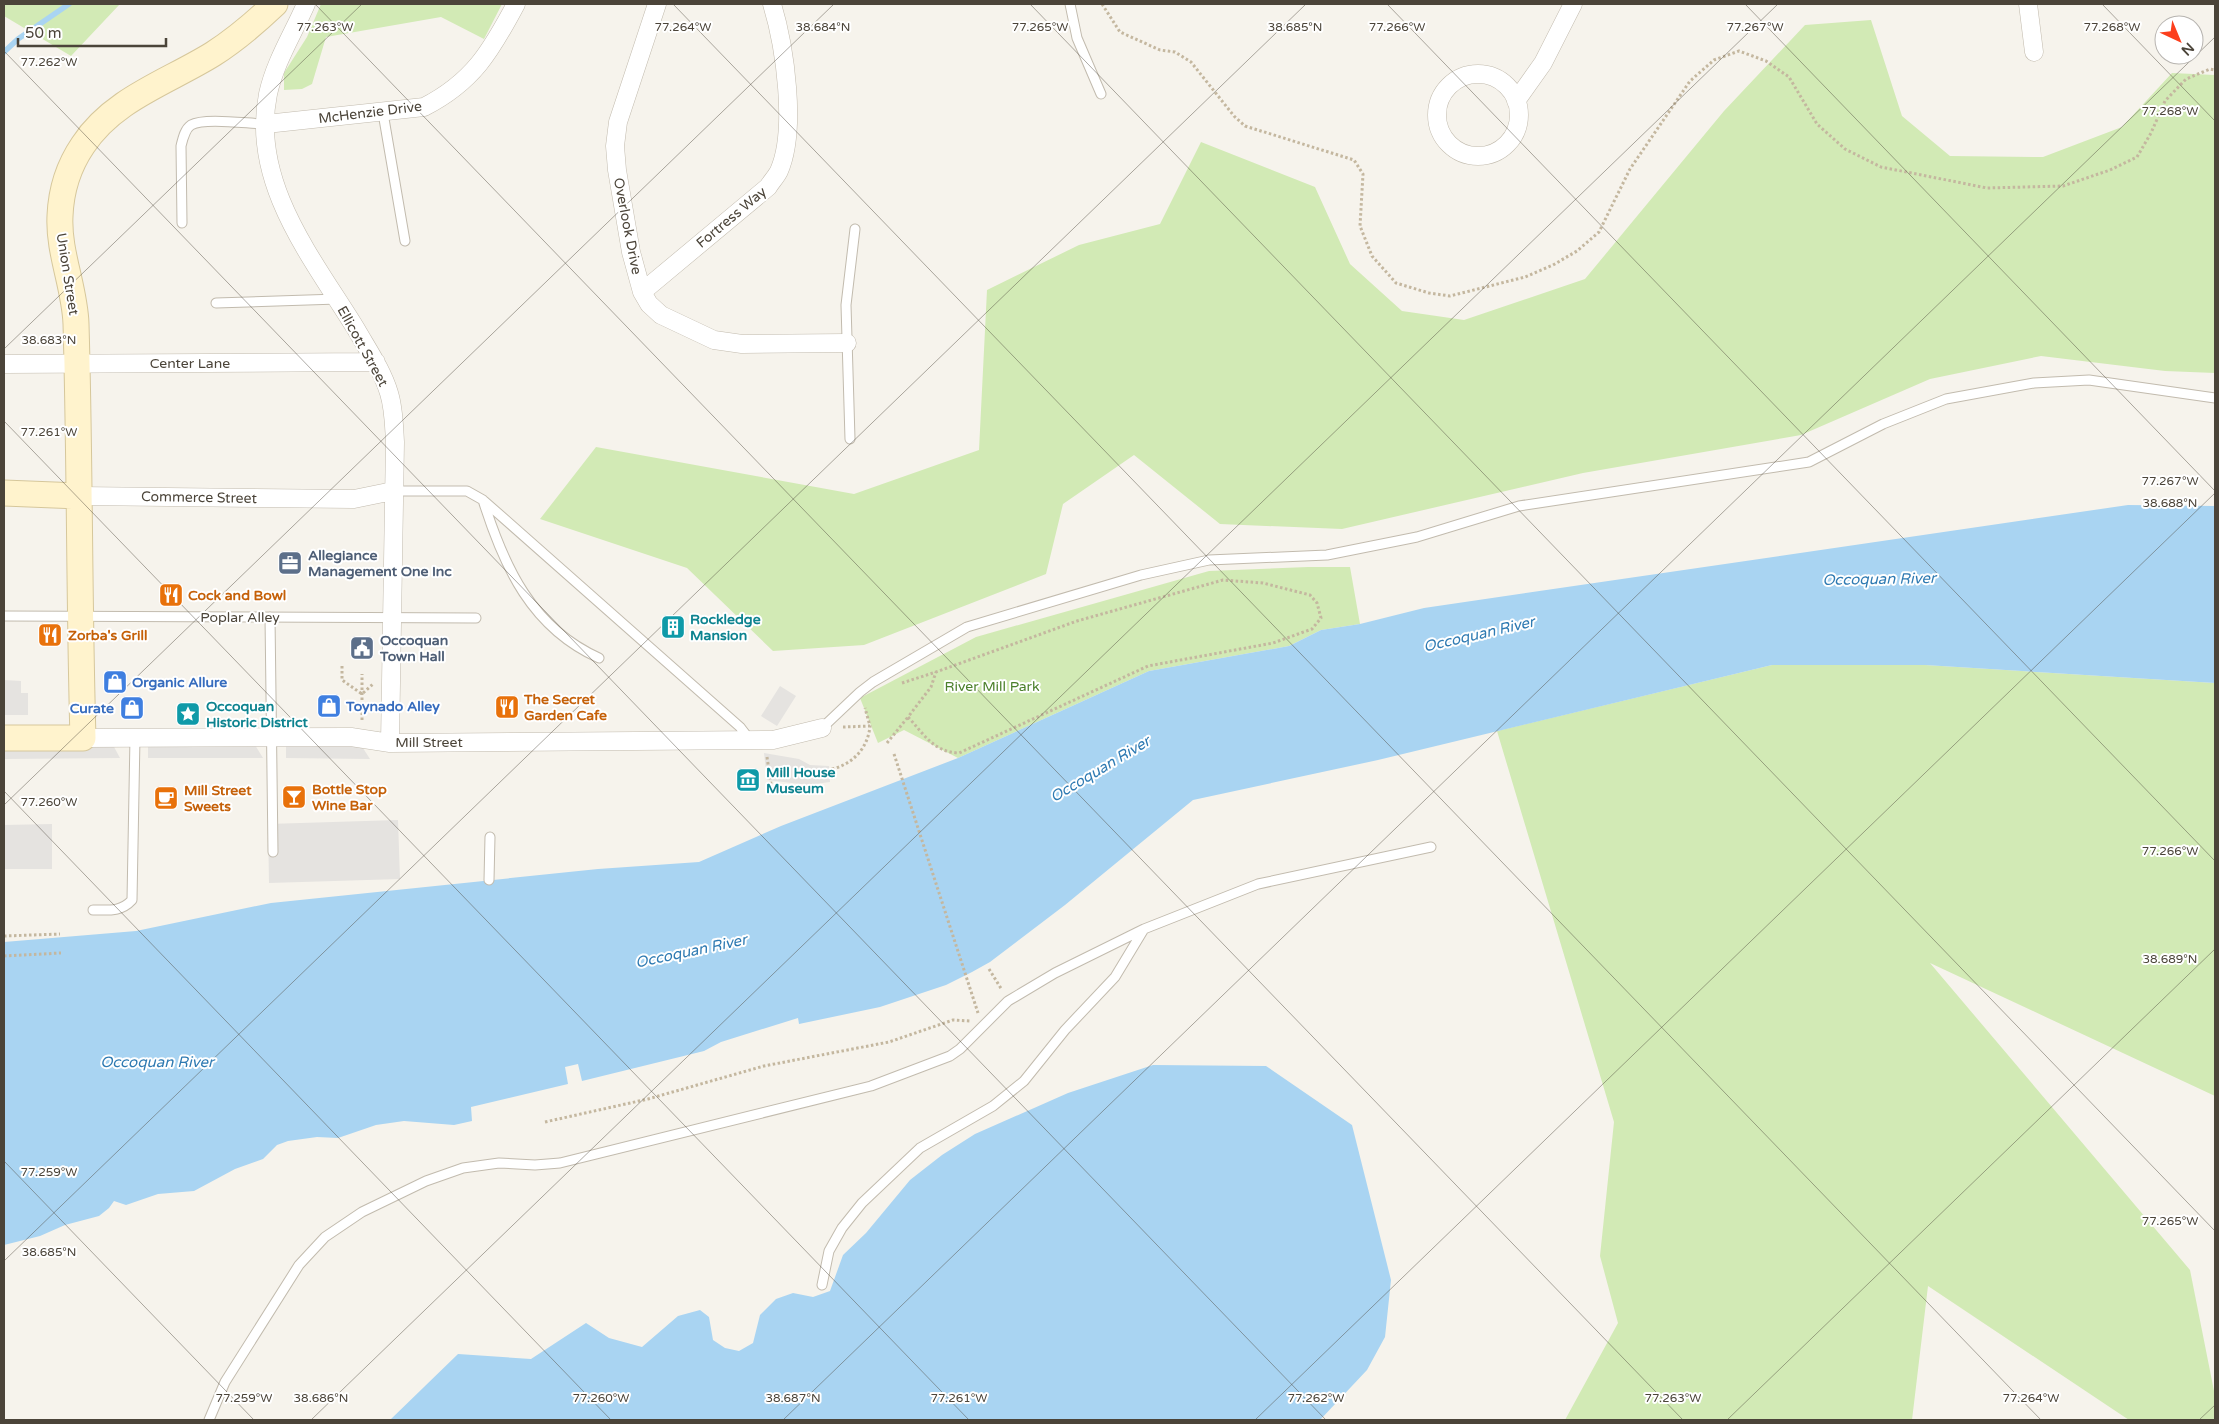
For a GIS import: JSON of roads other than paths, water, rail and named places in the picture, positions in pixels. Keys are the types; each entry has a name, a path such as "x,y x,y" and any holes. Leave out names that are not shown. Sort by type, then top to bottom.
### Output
{"street":[{"name":"Union Street","path":"83,738 78,364 76,318 60,218 63,189 68,170 81,146 98,125 119,107 214,53 247,29 275,4"},
{"name":"Ellicott Street","path":"306,4 275,69 268,94 266,124 269,160 276,189 288,218 376,362 389,393 393,414 390,742"},
{"name":"McHenzie Drive","path":"266,124 383,113 424,107 447,95 467,78 480,63 504,28 516,4"},
{"name":"Overlook Drive","path":"656,4 618,122 615,146 617,170 631,252 642,292 661,315 714,340 742,344 847,343"},
{"name":"Fortress Way","path":"642,292 768,187 778,172 788,124 786,82 780,30 772,4"},
{"path":"1516,101 1510,89 1494,78 1476,74 1463,77 1452,84 1443,94 1438,107 1437,120 1441,134 1461,152 1474,156 1488,155 1500,149 1510,140 1517,128 1519,114 1516,101 1543,63 1573,4"},
{"path":"2028,4 2034,52"},
{"name":"Center Lane","path":"4,364 376,362"},
{"name":"Commerce Street","path":"4,493 79,496 354,499 393,491"},
{"name":"Mill Street","path":"4,738 361,737 390,742 773,740 822,728"}],"lane":[{"path":"1070,4 1077,38 1101,94"},
{"path":"383,113 405,241"},
{"path":"182,223 181,146 184,135 190,126 201,121 266,124"},
{"path":"850,439 846,305 855,229"},
{"path":"216,304 338,299"},
{"path":"822,728 868,685 968,627 1141,575 1209,560 1326,555 1417,537 1519,506 1809,462 1883,424 1946,399 2034,383 2089,380 2215,398"},
{"path":"393,491 466,491 483,500 758,740"},
{"path":"483,500 494,537 517,584 528,600 557,633 582,651 599,658"},
{"name":"Poplar Alley","path":"4,616 476,618"},
{"path":"270,617 273,852"},
{"path":"93,910 115,910 126,907 132,900 136,737"},
{"path":"490,837 490,880"},
{"path":"209,1420 225,1382 299,1265 325,1237 362,1212 426,1181 463,1168 499,1162 560,1164 871,1086 950,1056 960,1049 1008,1001 1055,973 1144,930 1258,884 1431,847"},
{"path":"822,1285 829,1251 842,1228 862,1203 920,1148 993,1106 1024,1080 1065,1030 1115,977 1144,930"}],"water":[{"name":"Occoquan River","path":"2128,505 2215,506 2215,683 1925,665 1772,665 1378,760 1193,800 1065,905 990,962 946,985 880,1007 799,1024 798,1018 721,1042 704,1051 582,1081 578,1064 565,1067 568,1084 471,1107 472,1121 454,1125 404,1121 376,1125 338,1138 317,1137 288,1141 277,1145 263,1159 235,1169 194,1191 158,1194 126,1205 114,1201 99,1216 65,1225 40,1236 4,1245 4,942 136,931 271,903 598,869 699,862 781,826 958,758 1149,671 1289,646 1321,630 1360,624 1424,608"},
{"path":"1153,1065 1266,1066 1352,1125 1391,1280 1385,1337 1367,1370 1320,1420 390,1420 458,1354 531,1359 586,1323 609,1338 642,1347 678,1316 700,1310 709,1317 713,1340 725,1348 739,1351 753,1343 760,1315 776,1299 793,1293 813,1297 830,1291 843,1255 866,1233 910,1180 942,1155 975,1134 1068,1093"}],"waterway":[{"path":"4,52 18,39 69,4"}],"place":[{"name":"Allegiance Management One Inc","path":"290,563"},
{"name":"Cock and Bowl","path":"171,595"},
{"name":"Rockledge Mansion","path":"673,627"},
{"name":"Zorba's Grill","path":"50,635"},
{"name":"Occoquan Town Hall","path":"362,648"},
{"name":"Organic Allure","path":"115,682"},
{"name":"Toynado Alley","path":"329,706"},
{"name":"The Secret Garden Cafe","path":"507,707"},
{"name":"Curate","path":"132,708"},
{"name":"Occoquan Historic District","path":"188,714"},
{"name":"Mill House Museum","path":"748,780"},
{"name":"Bottle Stop Wine Bar","path":"294,797"},
{"name":"Mill Street Sweets","path":"166,798"}],"park label":[{"name":"River Mill Park","path":"992,686"}]}
